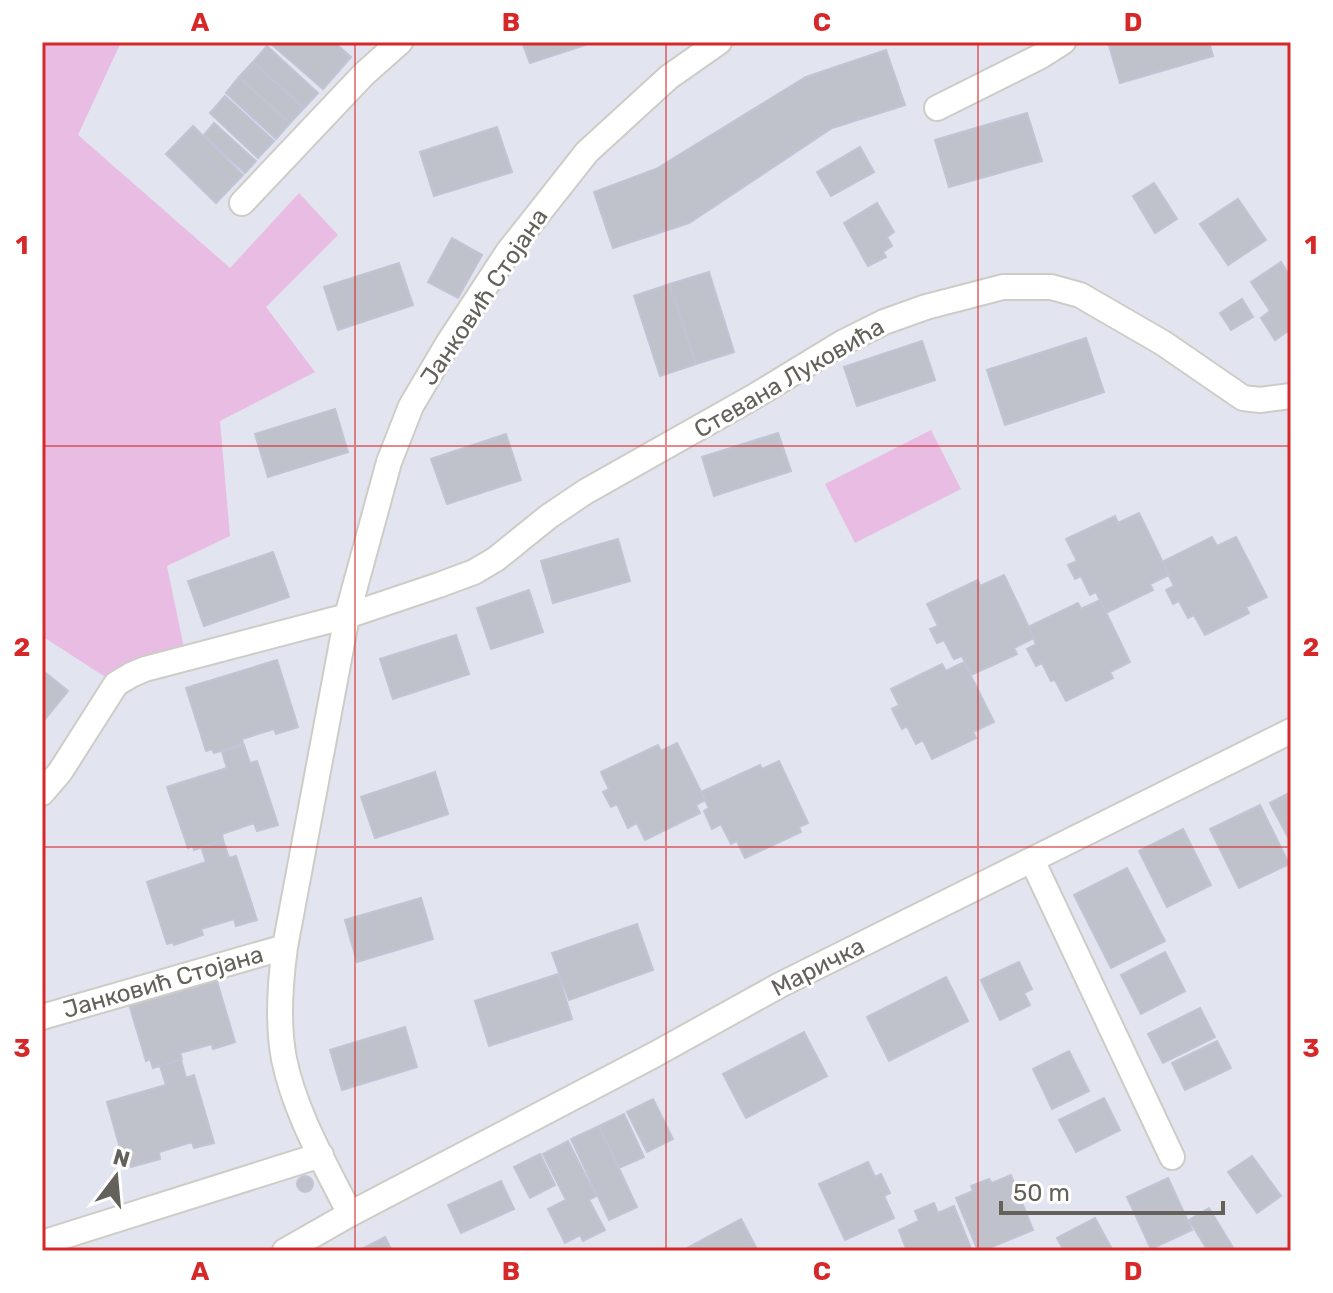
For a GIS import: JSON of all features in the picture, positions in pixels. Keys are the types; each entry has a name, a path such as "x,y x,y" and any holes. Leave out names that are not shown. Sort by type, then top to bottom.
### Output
{"street":[{"path":"242,203 364,74 400,42"},
{"name":"Јанковић Стојана","path":"350,1214 302,1113 284,1058 281,977 347,616 389,462 411,406 508,252 587,152 669,77 719,42"},
{"path":"937,108 1063,42"},
{"name":"Стевана Луковића","path":"347,616 474,572 585,492 842,343 884,322 970,294 1003,287 1067,290 1163,343 1243,398 1260,400 1291,396"},
{"path":"42,793 60,772 116,684 131,675 347,616"},
{"name":"Маричка","path":"285,1251 780,985 1291,731"},
{"path":"1032,860 1172,1157"},
{"name":"Јанковић Стојана","path":"42,1017 285,947"},
{"path":"42,1243 321,1155"}],"shaded area":[{"path":"42,42 121,42 78,135 230,268 299,193 338,235 266,307 315,372 220,421 230,536 167,566 186,658 116,684 42,636"},
{"path":"931,430 961,489 855,543 825,484"}],"building":[{"path":"269,42 334,42 351,57 323,89"},
{"path":"522,42 594,42 530,63"},
{"path":"1108,42 1209,42 1213,56 1120,83"},
{"path":"267,46 318,93 304,108 253,62"},
{"path":"886,50 905,105 832,128 689,223 613,248 594,192 656,169 806,77"},
{"path":"253,62 304,108 290,123 239,77"},
{"path":"239,77 290,123 276,139 226,93"},
{"path":"225,96 274,141 258,158 210,113"},
{"path":"1027,113 1042,161 949,187 935,140"},
{"path":"214,123 256,161 245,173 204,135"},
{"path":"193,126 243,175 216,203 166,154"},
{"path":"497,127 512,172 434,196 420,152"},
{"path":"860,147 874,172 831,196 817,172"},
{"path":"1154,183 1177,219 1155,233 1133,196"},
{"path":"1238,199 1266,240 1228,265 1200,224"},
{"path":"877,203 894,232 887,237 892,246 883,252 886,257 868,266 844,223"},
{"path":"452,238 482,255 458,298 428,282"},
{"path":"1281,262 1291,278 1291,329 1275,340 1261,318 1270,311 1251,282"},
{"path":"399,263 413,305 338,330 324,287"},
{"path":"709,272 734,352 696,364 670,284"},
{"path":"670,284 696,364 660,376 634,296"},
{"path":"1242,299 1253,317 1231,330 1220,313"},
{"path":"1086,338 1104,392 1005,425 987,370"},
{"path":"922,341 935,380 857,406 844,367"},
{"path":"335,409 348,452 268,477 255,434"},
{"path":"778,433 791,471 714,496 702,457"},
{"path":"506,434 521,480 447,504 431,459"},
{"path":"1139,513 1169,575 1150,584 1153,590 1106,613 1096,592 1090,595 1081,576 1075,579 1068,565 1077,561 1066,539 1115,516 1118,523"},
{"path":"1212,537 1217,546 1236,537 1267,597 1246,607 1249,613 1205,635 1194,615 1188,618 1179,601 1173,604 1166,590 1174,586 1162,562"},
{"path":"618,539 630,581 553,603 541,561"},
{"path":"273,552 289,597 204,626 188,581"},
{"path":"1004,575 1034,638 1014,648 1017,654 971,675 962,656 954,659 944,640 937,643 930,629 938,626 927,604 978,580 980,586"},
{"path":"529,590 543,632 491,649 477,608"},
{"path":"1100,600 1130,662 1110,672 1113,678 1066,701 1055,680 1051,681 1042,663 1036,666 1027,649 1036,644 1028,627 1078,603 1081,609"},
{"path":"456,635 469,674 393,699 380,659"},
{"path":"277,660 298,727 276,734 274,729 242,739 243,744 214,753 212,749 206,751 186,688"},
{"path":"964,662 994,722 973,732 976,738 932,759 923,740 916,744 907,726 902,729 892,709 899,705 891,689 942,664 946,671"},
{"path":"42,670 68,691 42,723"},
{"path":"677,743 705,800 696,805 700,813 645,840 637,823 628,828 617,804 611,807 603,792 609,789 601,772 658,745 661,751"},
{"path":"244,745 250,763 257,761 278,825 257,831 254,823 222,834 223,840 194,850 193,846 188,848 167,787 227,768 222,752"},
{"path":"779,761 808,823 799,827 801,832 745,858 737,841 731,844 721,824 712,829 704,811 709,808 701,792 760,765 762,769"},
{"path":"435,772 448,814 375,838 361,797"},
{"path":"1291,792 1291,843 1270,803"},
{"path":"1260,805 1289,864 1239,888 1210,829"},
{"path":"1183,829 1211,885 1167,907 1139,851"},
{"path":"223,840 229,858 236,856 257,920 236,926 234,919 201,929 203,935 174,945 173,942 167,944 147,882 206,862 201,847"},
{"path":"1127,868 1165,941 1111,968 1074,895"},
{"path":"421,898 433,939 357,962 345,920"},
{"path":"637,924 653,970 569,1000 552,953"},
{"path":"1165,952 1185,991 1141,1014 1121,975"},
{"path":"1019,962 1032,989 1024,993 1030,1005 1000,1020 981,980"},
{"path":"558,974 572,1019 489,1046 475,1001"},
{"path":"946,977 968,1021 889,1061 867,1017"},
{"path":"216,978 235,1042 213,1049 212,1044 180,1053 182,1059 153,1068 150,1059 146,1061 129,1004"},
{"path":"1200,1008 1215,1037 1163,1063 1148,1034"},
{"path":"405,1027 417,1067 342,1090 330,1050"},
{"path":"804,1032 827,1076 746,1118 723,1074"},
{"path":"1217,1041 1231,1068 1185,1090 1172,1063"},
{"path":"1069,1051 1089,1091 1052,1109 1033,1069"},
{"path":"181,1060 186,1078 194,1075 214,1143 194,1148 192,1142 159,1152 160,1159 131,1167 129,1161 124,1162 107,1102 166,1085 160,1066"},
{"path":"1104,1098 1120,1130 1076,1152 1059,1120"},
{"path":"653,1099 673,1139 647,1152 627,1112"},
{"path":"624,1114 644,1157 619,1168 599,1126"},
{"path":"599,1126 637,1207 609,1220 571,1139"},
{"path":"568,1141 596,1196 589,1200 605,1230 583,1241 580,1235 565,1243 548,1209 566,1200 543,1154"},
{"path":"540,1154 555,1185 530,1198 514,1167"},
{"path":"1252,1156 1281,1196 1257,1213 1228,1172"},
{"path":"868,1162 875,1177 881,1174 890,1193 884,1196 894,1218 845,1240 819,1184"},
{"path":"1011,1175 1033,1230 978,1251 956,1198 973,1191 971,1186 989,1179 992,1183"},
{"path":"305,1176 311,1178 311,1190 305,1192 299,1190 297,1184 299,1178"},
{"path":"1168,1178 1192,1230 1151,1249 1127,1197"},
{"path":"501,1181 514,1209 461,1233 448,1205"},
{"path":"934,1203 938,1213 954,1206 972,1251 907,1251 899,1230 919,1221 915,1211"},
{"path":"1209,1208 1235,1251 1208,1251 1189,1220"},
{"path":"1095,1218 1113,1251 1064,1251 1057,1238"},
{"path":"741,1219 758,1251 689,1251 687,1248"},
{"path":"385,1237 392,1251 358,1251"}]}
